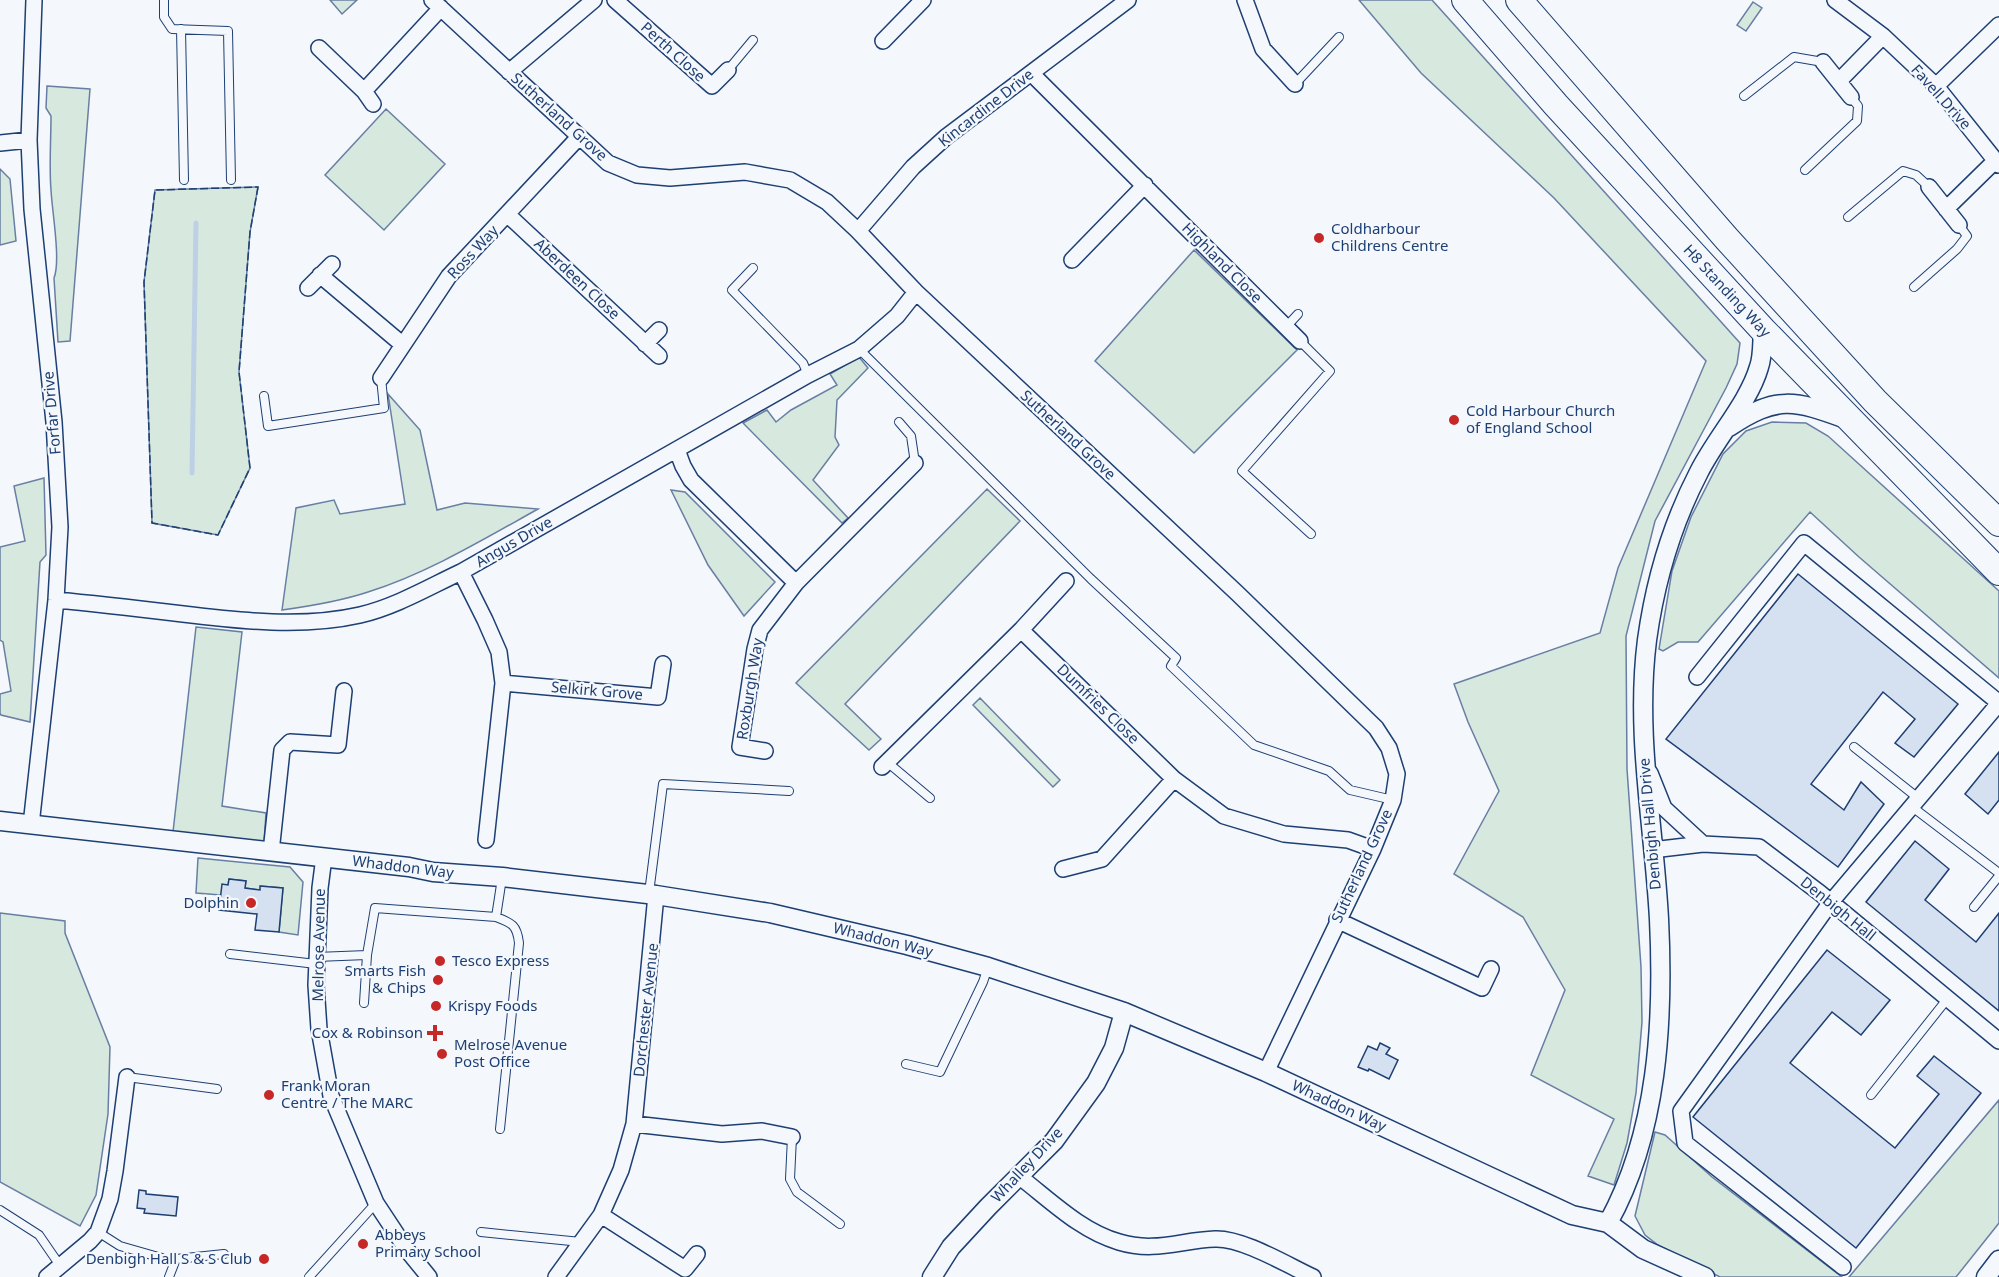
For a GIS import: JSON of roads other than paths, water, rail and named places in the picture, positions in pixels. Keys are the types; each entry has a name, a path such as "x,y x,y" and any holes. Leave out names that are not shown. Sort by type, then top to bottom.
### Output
{"highway":[{"name":"H8 Standing Way","path":"1465,0 1556,105 1763,330 1999,572"},
{"path":"1519,0 1727,239 1875,401 1999,523"}],"street":[{"name":"Forfar Drive","path":"31,825 56,600 60,527 54,422 32,209 29,140 34,0"},
{"path":"509,72 594,0"},
{"name":"Perth Close","path":"615,0 712,86 728,69"},
{"path":"1245,0 1263,50 1295,84"},
{"name":"Favell Drive","path":"1835,0 1883,36 1936,86 1997,163 1946,209"},
{"path":"883,41 917,2"},
{"name":"Kincardine Drive","path":"858,231 913,167 946,136 1031,73 1119,2"},
{"path":"319,48 368,98 437,4"},
{"name":"Sutherland Grove","path":"437,4 608,163 637,175 670,178 745,172 790,180 827,202 916,292 1237,593 1376,728 1389,748 1397,774 1393,800 1373,849 1266,1072"},
{"path":"1936,86 1999,25"},
{"path":"1840,80 1883,36"},
{"path":"1823,62 1840,80 1851,97"},
{"name":"Highland Close","path":"1031,73 1300,341"},
{"name":"Ross Way","path":"381,378 449,276 579,137"},
{"path":"0,143 29,140"},
{"path":"1072,260 1145,185"},
{"path":"1929,188 1959,225"},
{"name":"Aberdeen Close","path":"508,215 658,356"},
{"path":"308,288 332,264"},
{"path":"320,275 403,345"},
{"name":"Angus Drive","path":"56,600 238,620 304,622 361,615 406,598 461,572 808,375 859,349 897,316 916,292"},
{"path":"645,344 659,330"},
{"name":"Denbigh Hall Drive","path":"1608,1223 1624,1191 1647,1118 1657,1051 1660,979 1659,918 1644,759 1643,694 1646,651 1659,579 1676,524 1699,471 1750,390 1760,366 1763,330"},
{"name":"Denbigh Hall Drive","path":"1723,432 1753,412 1781,404 1807,405 1853,422"},
{"path":"677,450 682,466 691,480 796,583"},
{"name":"Roxburgh Way","path":"765,751 740,747 760,630 796,583 915,463"},
{"path":"1697,677 1804,543 1999,702 1831,902 1681,1111 1684,1143 1843,1267"},
{"path":"461,572 499,652 503,683 486,840"},
{"path":"884,765 1066,581"},
{"name":"Dumfries Close","path":"1020,630 1174,779 1224,816 1284,834 1348,840 1373,849"},
{"name":"Selkirk Grove","path":"503,683 658,697 663,664"},
{"path":"271,852 282,750 290,742 338,745 344,691"},
{"path":"1644,759 1664,808 1703,844"},
{"path":"1064,869 1102,859 1174,779"},
{"name":"Whaddon Way","path":"0,821 410,867 433,872 502,877 652,895 770,913 907,945 988,967 1124,1012 1266,1072 1572,1215 1608,1223 1643,1249 1705,1277"},
{"name":"Denbigh Hall","path":"1652,850 1703,844 1759,847 1831,902 1999,1041"},
{"name":"Melrose Avenue","path":"324,857 316,960 320,1029 331,1096 376,1203 407,1250 429,1277"},
{"name":"Dorchester Avenue","path":"556,1277 601,1215 621,1170 634,1124 652,895"},
{"path":"1337,920 1482,988 1491,969"},
{"name":"Whalley Drive","path":"932,1277 951,1247 1054,1141 1096,1083 1114,1048 1124,1012"},
{"path":"47,1277 98,1232 110,1198 115,1171 126,1077"},
{"path":"634,1124 722,1134 762,1131 792,1137"},
{"path":"1020,1177 1091,1231 1120,1243 1155,1248 1216,1239 1240,1243 1313,1277"},
{"path":"601,1215 685,1269 697,1254"},
{"path":"1986,1277 1999,1260"}],"lane":[{"path":"164,0 164,17 172,29 228,30 231,180"},
{"path":"181,29 184,180"},
{"path":"1295,84 1339,38"},
{"name":"Perth Close","path":"728,69 753,39"},
{"path":"1744,96 1794,57 1823,62"},
{"path":"1805,170 1857,121 1858,106 1851,97"},
{"path":"1848,217 1903,171 1916,175 1929,188"},
{"path":"1914,287 1957,249 1967,236 1959,225"},
{"path":"753,268 732,290 803,363 808,375"},
{"path":"1286,327 1299,314"},
{"path":"1300,341 1330,371 1242,471 1311,534"},
{"path":"859,349 1091,579 1176,658 1171,666 1254,745 1329,771 1350,790 1393,800"},
{"path":"264,396 268,426 291,423 384,408 381,378"},
{"path":"899,422 911,436 915,463"},
{"path":"1854,747 1999,874 1974,907"},
{"path":"884,765 930,798"},
{"path":"652,895 663,784 789,791"},
{"path":"496,917 502,877"},
{"path":"364,1003 367,955 375,908 496,917 510,923 517,931 519,943 500,1129"},
{"path":"230,954 316,960 367,955"},
{"path":"906,1064 940,1072 988,967"},
{"path":"1871,1095 1948,998"},
{"path":"126,1077 217,1089"},
{"path":"792,1137 790,1179 797,1192 840,1224"},
{"path":"309,1277 376,1203"},
{"path":"0,1210 39,1235 61,1266"},
{"path":"98,1232 120,1246 162,1258"},
{"path":"481,1232 581,1242"},
{"path":"169,1277 176,1259 224,1254"}],"waterway":[{"path":"192,473 196,223"}],"place":[{"name":"Coldharbour Childrens Centre","path":"1319,238"},
{"name":"Cold Harbour Church of England School","path":"1454,420"},
{"name":"Dolphin","path":"251,903"},
{"name":"Tesco Express","path":"440,961"},
{"name":"Smarts Fish & Chips","path":"438,980"},
{"name":"Krispy Foods","path":"436,1006"},
{"name":"Cox & Robinson","path":"435,1033"},
{"name":"Melrose Avenue Post Office","path":"442,1054"},
{"name":"Frank Moran Centre / The MARC","path":"269,1095"},
{"name":"Abbeys Primary School","path":"363,1244"},
{"name":"Denbigh Hall S & S Club","path":"264,1259"}]}
